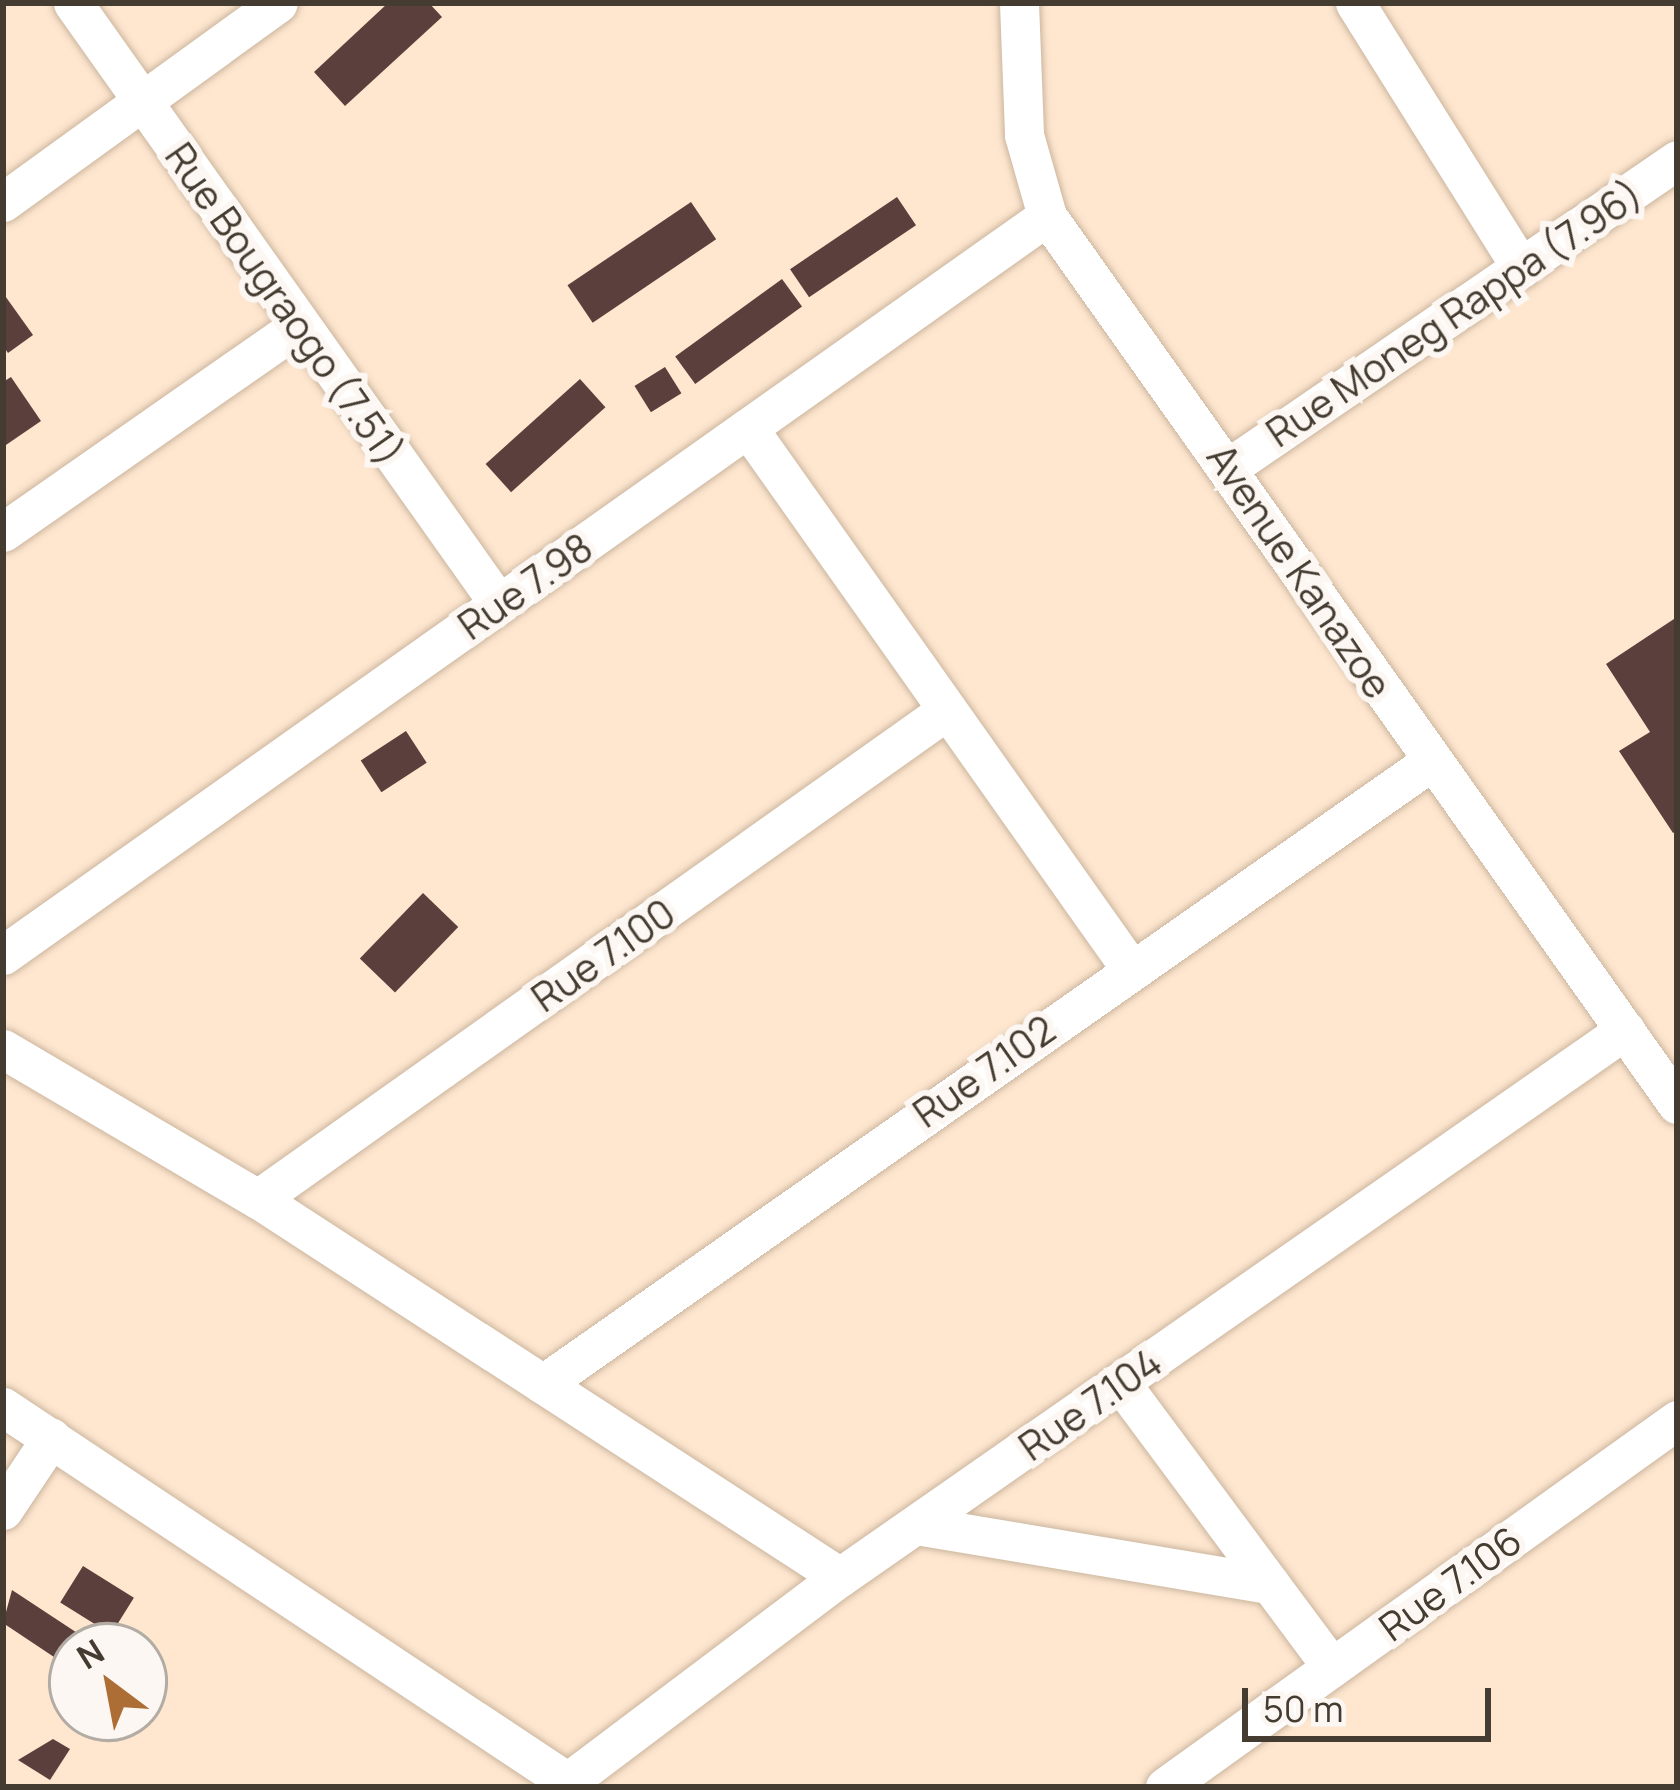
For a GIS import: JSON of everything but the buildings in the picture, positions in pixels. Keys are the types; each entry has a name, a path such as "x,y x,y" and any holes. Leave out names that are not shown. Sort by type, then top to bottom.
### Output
{"street":[{"name":"Rue Bougraogo (7.51)","path":"74,3 298,327 500,604"},
{"path":"3,202 278,3"},
{"name":"Avenue Kanazoe","path":"1019,3 1024,135 1047,216 1231,466 1429,764 1677,1104"},
{"path":"1363,7 1521,268"},
{"name":"Rue Moneg Rappa (7.96)","path":"1231,466 1677,160"},
{"name":"Rue 7.98","path":"3,955 1047,216"},
{"path":"3,532 298,327"},
{"path":"748,428 1130,968"},
{"name":"Rue 7.100","path":"258,1199 947,710"},
{"name":"Rue 7.102","path":"543,1384 1130,968 1429,764"},
{"name":"Rue 7.104","path":"564,1784 840,1577 1625,1030"},
{"path":"3,1048 258,1199 840,1577"},
{"path":"1120,1382 1332,1667"},
{"path":"3,1407 564,1784"},
{"name":"Rue 7.106","path":"1165,1787 1677,1420"},
{"path":"3,1510 51,1438"},
{"path":"916,1525 1270,1584"}]}
